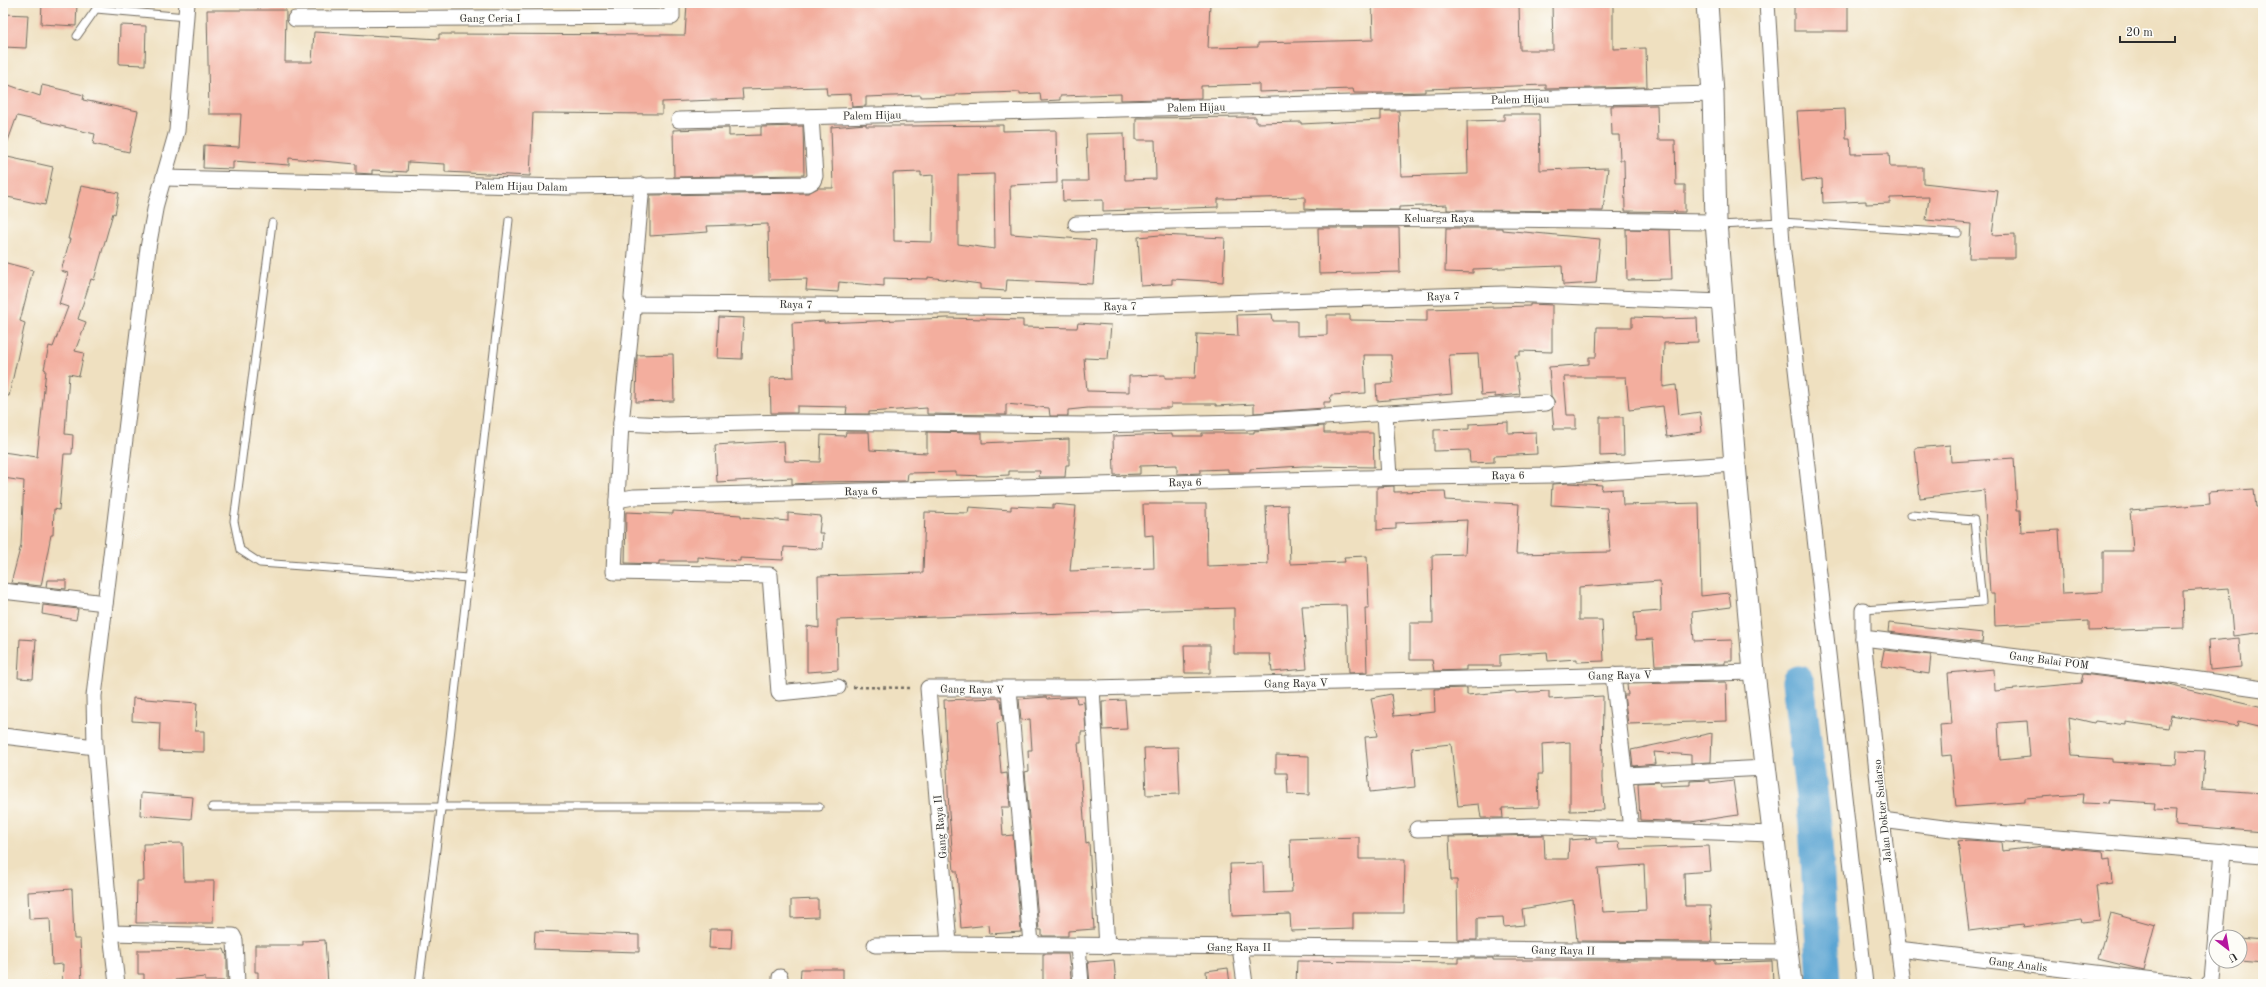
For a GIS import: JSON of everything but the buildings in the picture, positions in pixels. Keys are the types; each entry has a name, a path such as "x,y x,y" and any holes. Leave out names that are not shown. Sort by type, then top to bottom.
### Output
{"street":[{"name":"Gang Ceria I","path":"295,19 672,17 672,3"},
{"path":"1707,3 1720,224 1722,302 1735,464 1754,672 1766,768 1772,834 1791,984"},
{"path":"1767,3 1775,222 1865,984"},
{"path":"117,984 111,933 95,747 94,696 148,248 164,178 177,131 186,10"},
{"name":"Palem Hijau","path":"679,120 1713,94"},
{"name":"Palem Hijau Dalam","path":"164,178 567,187 808,184 813,181 815,176 811,117"},
{"path":"642,185 632,298 634,301 621,422 614,572 770,575 779,693 838,688"},
{"name":"Keluarga Raya","path":"1076,224 1161,221 1435,217 1720,224"},
{"name":"Raya 7","path":"634,301 637,304 1097,307 1503,294 1722,302"},
{"path":"621,422 666,425 791,422 1088,425 1247,422 1546,404"},
{"path":"1385,414 1389,477"},
{"name":"Raya 6","path":"617,500 634,496 1389,477 1555,475 1735,464"},
{"path":"3,591 105,602"},
{"path":"1863,610 1863,638"},
{"name":"Gang Balai POM","path":"1863,638 2150,673 2263,689"},
{"name":"Jalan Dokter Sudarso","path":"1863,638 1882,820 1903,984"},
{"name":"Gang Raya V","path":"928,688 1009,690 1754,672"},
{"path":"1613,675 1631,829"},
{"name":"Gang Raya II","path":"928,688 949,944 1031,944 1107,947 1787,952"},
{"path":"1092,688 1107,947"},
{"path":"1009,690 1031,944"},
{"path":"3,736 95,747"},
{"path":"1625,776 1766,768"},
{"path":"1882,820 1959,830 2263,855"},
{"path":"1417,829 1540,826 1772,834"},
{"path":"2208,984 2212,980 2223,851"},
{"path":"111,933 233,936 235,940 237,984"},
{"path":"875,945 949,944"},
{"path":"1078,946 1081,984"},
{"path":"1240,947 1245,984"},
{"name":"Gang Analis","path":"1898,949 2186,984"}],"lane":[{"path":"77,36 96,10 186,10"},
{"path":"419,984 509,220"},
{"path":"1720,224 1775,222 1958,233"},
{"path":"272,223 234,521 240,550 260,563 468,578"},
{"path":"1863,610 1982,602 1974,520 1911,515"},
{"path":"212,807 819,807"}],"path":[{"name":"Gang Raya V","path":"838,688 928,688"}],"waterway":[{"path":"1798,682 1815,824 1824,984"}]}
